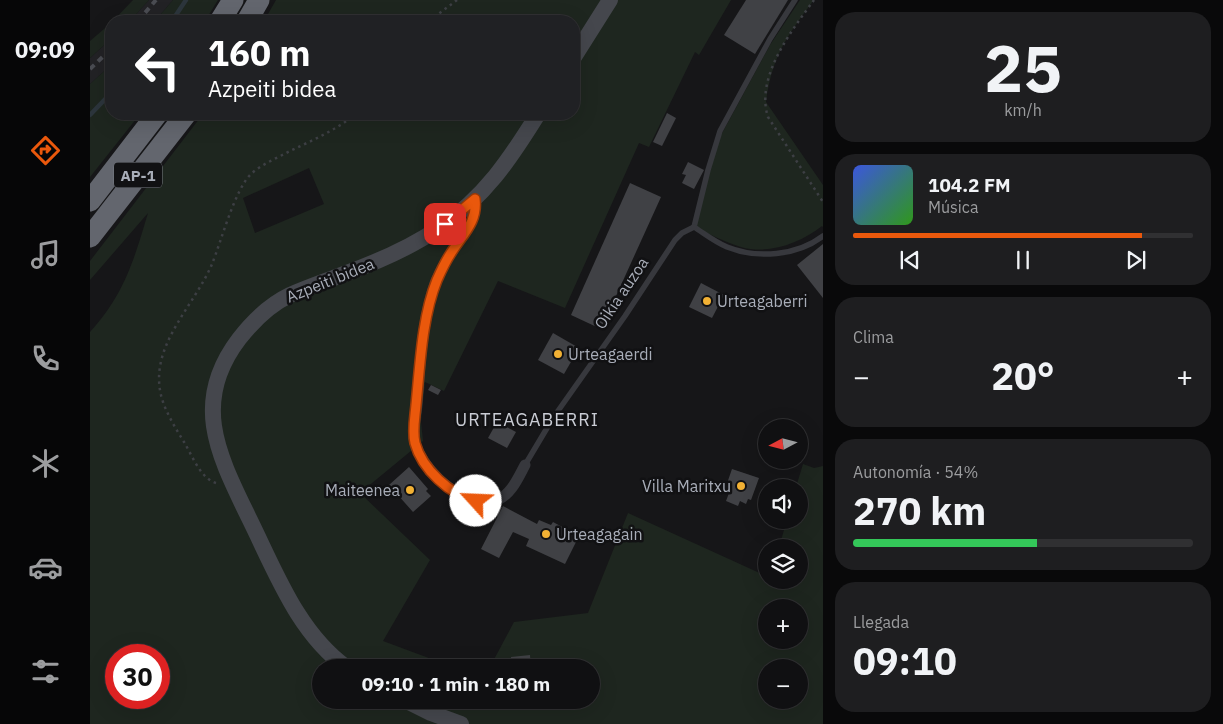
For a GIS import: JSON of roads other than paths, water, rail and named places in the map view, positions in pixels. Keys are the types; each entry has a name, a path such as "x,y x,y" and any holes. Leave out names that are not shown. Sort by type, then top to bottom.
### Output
{"highway":[{"path":"224,15 233,0"},
{"path":"250,15 259,0"},
{"name":"AP-1","path":"90,201 152,120"},
{"name":"AP-1","path":"90,237 181,120"}],"main road":[{"path":"580,48 610,0"},
{"name":"Azpeiti bidea","path":"337,659 318,642 300,618 232,482 217,442 212,398 216,382 235,344 249,326 268,309 286,298 365,266 415,242 445,224 475,199 508,162 534,120"},
{"path":"423,709 461,724"}],"street":[{"name":"Oikia auzoa","path":"475,199 472,221 443,267 432,294 421,359 414,440 424,462 439,478 464,497 480,502 493,502 505,496 515,484 525,465"}],"lane":[{"path":"795,0 770,39 720,131 694,227 727,247 758,253 795,251 823,236"},
{"name":"Oikia auzoa","path":"525,465 553,418 621,323 674,240 682,233 694,227"}],"waterway":[{"path":"176,15 186,0"},
{"path":"90,115 105,99"}],"railway":[{"path":"143,15 156,0"},
{"path":"90,69 105,55"}],"place":[{"name":"Urteagaberri","path":"707,301"},
{"name":"Urteagaerdi","path":"558,354"},
{"name":"Villa Maritxu","path":"741,486"},
{"name":"Maiteenea","path":"410,490"},
{"name":"Urteagagain","path":"546,534"}],"district":[{"name":"URTEAGABERRI","path":"527,419"}]}
